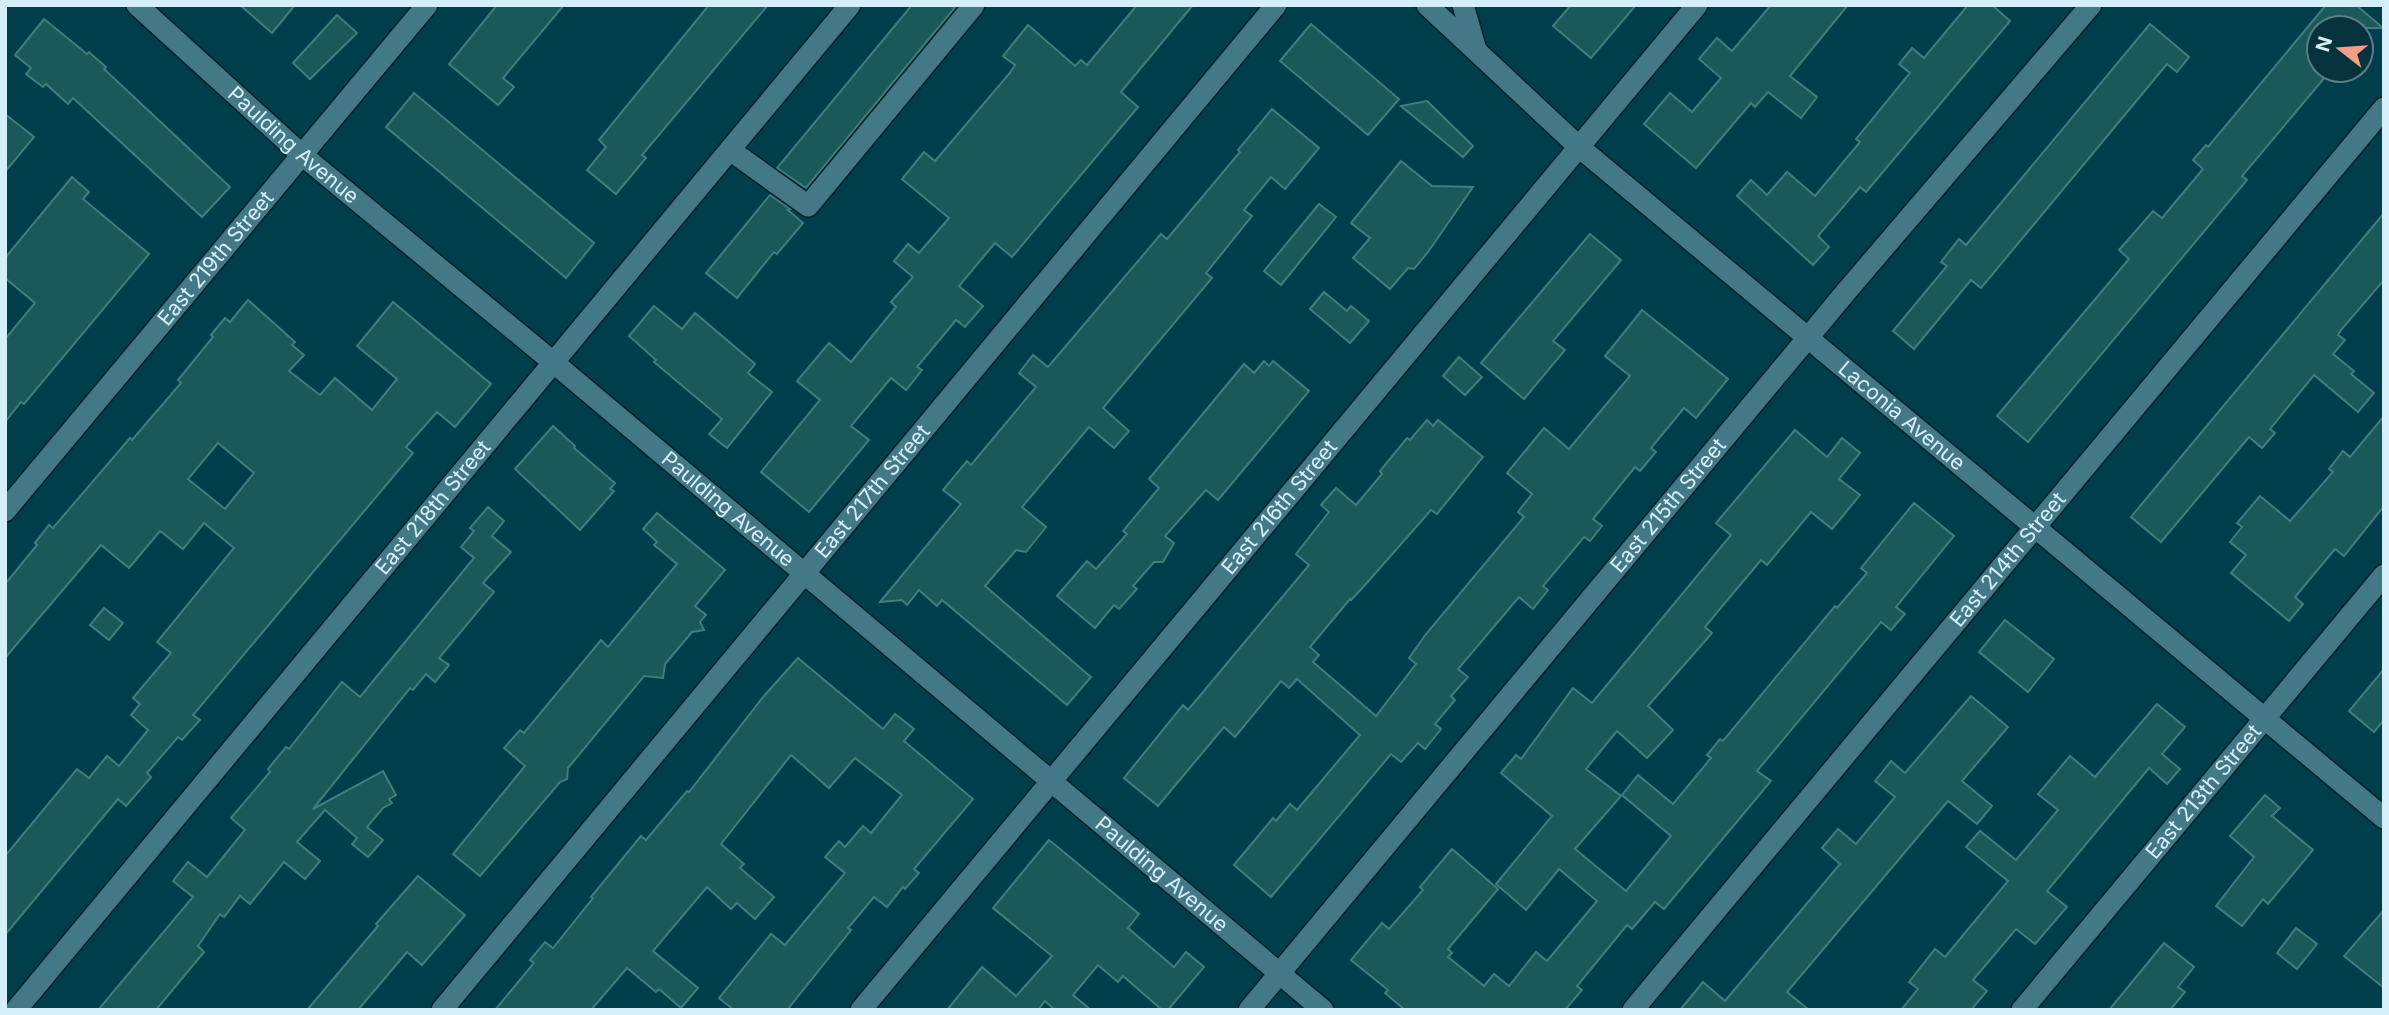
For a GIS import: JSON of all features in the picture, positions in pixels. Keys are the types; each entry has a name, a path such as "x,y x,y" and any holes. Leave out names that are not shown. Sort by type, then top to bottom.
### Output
{"street":[{"name":"Paulding Avenue","path":"137,5 302,155 553,362 1323,1010"},
{"name":"East 219th Street","path":"5,511 427,5"},
{"name":"East 218th Street","path":"16,1010 850,5"},
{"path":"730,150 808,206 974,5"},
{"name":"East 217th Street","path":"442,1010 1276,5"},
{"name":"Laconia Avenue","path":"1427,5 1578,148 2384,818"},
{"path":"1463,5 1477,52"},
{"name":"East 216th Street","path":"861,1010 1698,5"},
{"name":"East 215th Street","path":"1248,1010 2082,10"},
{"name":"East 214th Street","path":"1633,1010 2384,107"},
{"name":"East 213th Street","path":"2022,1010 2384,575"}],"building":[{"path":"240,5 295,5 272,33"},
{"path":"497,5 564,5 503,78 514,87 498,105 449,64"},
{"path":"709,5 768,5 642,155 646,158 616,194 587,170 606,147 599,140"},
{"path":"912,5 957,5 806,188 777,168"},
{"path":"1137,5 1193,5 1121,92 1138,107 1012,257 995,243 959,286 983,306 965,327 956,320 917,367 922,370 906,390 891,378 851,426 869,440 809,512 761,472 820,400 797,381 829,343 851,362 896,307 891,302 913,277 894,261 908,244 919,253 949,218 902,179 924,152 935,161 1009,74 1015,65 1003,56 1028,25 1075,66 1081,60 1087,65"},
{"path":"1571,5 1636,5 1591,58 1553,26"},
{"path":"1771,5 1848,5 1790,76 1817,97 1801,118 1768,92 1755,107 1751,103 1696,168 1644,124 1670,93 1692,112 1721,78 1699,59 1717,38 1732,51"},
{"path":"1968,5 1992,5 2010,21 1866,192 1860,187 1818,236 1829,247 1813,265 1737,196 1751,180 1767,195 1787,172 1815,196 1860,142 1856,139 1910,73 1899,64 1912,48 1924,58"},
{"path":"2326,5 2356,5 2367,14 2319,14"},
{"path":"337,15 357,33 310,79 293,63"},
{"path":"44,19 106,67 104,69 230,187 202,217 73,98 68,104 46,84 43,87 26,74 31,68 15,55"},
{"path":"1311,24 1399,99 1368,135 1280,61"},
{"path":"2150,24 2189,57 2177,72 2167,64 1981,288 1971,280 1914,349 1893,331 1947,266 1941,262 1959,239 1966,245"},
{"path":"2305,30 2305,84 2319,84 2242,176 2247,180 2028,442 1997,416 2129,259 2119,250 2153,211 2162,218 2203,169 2193,160 2206,145 2208,147"},
{"path":"414,93 594,243 566,278 386,127"},
{"path":"1427,101 1473,146 1463,157 1401,106"},
{"path":"1272,109 1319,148 1285,189 1271,177 1244,210 1252,216 1206,273 1212,278 1103,408 1129,431 1114,448 1089,427 1022,507 1046,527 1026,552 1016,550 985,586 1091,677 1067,705 942,600 937,606 919,590 907,605 902,600 880,602 961,504 943,490 967,461 971,465 1036,387 1019,373 1033,355 1048,367 1161,234 1167,239 1240,152 1238,150"},
{"path":"5,114 34,137 5,172"},
{"path":"1401,161 1432,186 1473,187 1428,252 1414,269 1408,268 1390,289 1353,258 1370,238 1351,223"},
{"path":"72,177 89,192 83,199 149,254 24,404 21,402 5,422 5,339 35,303 5,278 5,258"},
{"path":"770,195 790,209 788,210 803,223 777,254 774,252 737,298 706,273"},
{"path":"1319,204 1336,217 1281,285 1264,271"},
{"path":"2384,213 2384,280 2341,330 2338,335 2345,340 2333,354 2354,371 2351,374 2374,393 2358,412 2314,375 2270,429 2275,433 2262,448 2249,437 2161,542 2131,517"},
{"path":"1590,234 1621,260 1553,341 1565,350 1524,399 1481,363"},
{"path":"1324,292 1347,311 1351,306 1369,321 1350,343 1310,309"},
{"path":"248,300 295,342 292,345 304,355 289,371 320,395 335,378 372,410 397,379 357,346 393,302 491,384 455,427 437,412 406,447 413,453 193,715 200,720 182,740 178,737 147,773 151,777 126,806 118,799 5,935 5,856 77,769 89,778 107,756 119,766 148,730 131,715 140,704 133,698 171,653 157,642 234,548 204,523 183,549 160,531 129,568 101,545 5,658 5,584 37,545 35,543 49,525 53,528 181,383 178,380 225,318 230,322","holes":["218,443 254,473 225,509 188,479"]},
{"path":"654,306 682,329 695,313 755,364 748,373 772,392 727,448 709,434 722,419 654,362 656,360 629,336"},
{"path":"1642,310 1728,379 1696,418 1684,408 1651,448 1656,452 1640,471 1635,467 1593,519 1602,526 1590,541 1584,537 1543,586 1548,590 1533,609 1519,597 1458,669 1468,677 1451,696 1455,700 1435,724 1441,729 1425,749 1418,743 1401,762 1391,754 1271,897 1234,865 1273,818 1276,821 1290,804 1297,810 1360,735 1297,679 1289,688 1281,681 1235,737 1224,727 1158,806 1124,778 1183,705 1188,710 1309,565 1296,554 1329,512 1321,505 1336,488 1356,505 1407,438 1410,440 1427,420 1433,426 1438,420 1483,457 1437,514 1431,510 1310,647 1319,655 1313,662 1376,716 1416,664 1409,658 1426,634 1524,517 1518,512 1532,494 1507,473 1544,428 1569,449 1630,376 1605,356"},
{"path":"1459,357 1482,377 1465,395 1443,376"},
{"path":"1264,361 1269,366 1273,361 1309,391 1218,500 1206,490 1165,536 1174,543 1163,562 1154,562 1133,586 1137,589 1119,609 1114,605 1095,628 1057,596 1087,561 1096,569 1127,534 1123,531 1159,488 1149,479 1244,364 1254,373"},
{"path":"2384,416 2384,506 2344,556 2335,549 2295,597 2303,604 2289,621 2231,573 2246,555 2230,542 2242,527 2237,523 2260,496 2290,521 2333,472 2329,469 2343,451 2350,457"},
{"path":"553,426 615,483 610,489 614,491 580,530 515,469"},
{"path":"1795,430 1827,457 1842,438 1860,453 1839,479 1860,495 1832,529 1811,512 1767,565 1761,560 1705,627 1712,633 1648,706 1673,730 1647,758 1617,731 1586,769 1621,796 1575,849 1626,891 1671,836 1622,795 1638,775 1673,804 1711,758 1707,755 1720,739 1723,741 1835,606 1837,608 1867,573 1861,568 1914,503 1954,536 1896,607 1905,614 1891,630 1881,622 1757,771 1771,781 1664,909 1655,902 1632,929 1627,925 1577,986 1582,990 1565,1010 1405,1010 1385,993 1388,990 1351,960 1382,923 1389,929 1423,890 1420,887 1452,849 1498,889 1448,949 1452,953 1448,957 1484,986 1494,974 1509,986 1536,952 1547,961 1597,901 1559,869 1526,910 1496,884 1552,816 1501,773 1516,755 1521,759 1573,688 1592,703 1731,535 1716,523"},
{"path":"488,507 504,521 492,536 511,552 483,583 494,592 439,658 449,665 435,682 426,674 413,690 410,688 313,809 383,771 396,795 389,799 392,803 383,808 367,827 383,840 368,857 352,844 357,838 325,810 297,842 320,861 305,879 284,862 250,904 240,896 224,917 220,914 198,946 204,952 156,1010 98,1010 193,897 173,881 188,862 207,877 245,830 231,818 270,772 268,769 286,747 289,749 342,682 360,697 474,558 461,547 474,531 470,528"},
{"path":"657,513 725,570 695,606 706,615 700,622 704,630 692,632 665,664 663,678 644,676 568,768 567,779 560,782 480,876 453,854 525,766 504,748 520,730 524,733 601,640 608,647 677,564 654,545 657,542 643,529"},
{"path":"104,608 123,623 109,640 90,625"},
{"path":"2005,620 2054,659 2028,692 1979,652"},
{"path":"798,658 883,729 895,714 914,729 904,741 973,799 914,869 919,873 887,907 874,897 787,1010 734,1010 719,998 771,934 785,945 845,873 825,857 839,841 845,847 863,826 871,833 902,795 855,758 829,788 791,755 721,844 744,864 740,868 774,897 755,919 737,903 731,909 707,887 653,951 698,988 681,1008 659,989 656,992 627,968 591,1010 495,1010 534,963 530,960 545,942 553,948 641,836 646,840 687,791 689,792 764,696"},
{"path":"2384,669 2384,720 2374,732 2349,711"},
{"path":"1971,696 2008,727 1962,781 1992,806 1977,824 1948,801 1787,992 1809,1010 1680,1010 1703,982 1725,1001 1840,864 1822,848 1838,829 1856,844 1895,797 1875,781 1891,761 1905,773"},
{"path":"2157,704 2185,727 2162,754 2180,769 2167,784 2149,768 2047,891 2067,907 2035,944 2016,929 1973,980 1987,991 1971,1010 1901,1010 1918,989 1909,982 1935,949 1945,957 2008,881 1966,847 1980,831 2016,860 2058,810 2038,794 2070,756 2095,777"},
{"path":"2265,795 2280,808 2272,816 2313,850 2268,904 2263,899 2242,926 2216,906 2254,857 2230,836"},
{"path":"1049,840 1139,914 1128,928 1174,967 1186,952 1204,967 1168,1010 1162,1010 1123,976 1118,982 1098,965 1073,995 1091,1010 1055,1010 1045,1001 1038,1010 947,1010 982,967 1016,996 1052,956 993,908"},
{"path":"418,876 465,915 422,965 407,952 358,1010 307,1010 378,926 376,924"},
{"path":"2384,910 2384,988 2344,956"},
{"path":"2296,928 2317,944 2297,969 2277,953"},
{"path":"2164,943 2194,967 2178,987 2185,992 2170,1010 2109,1010"}]}
